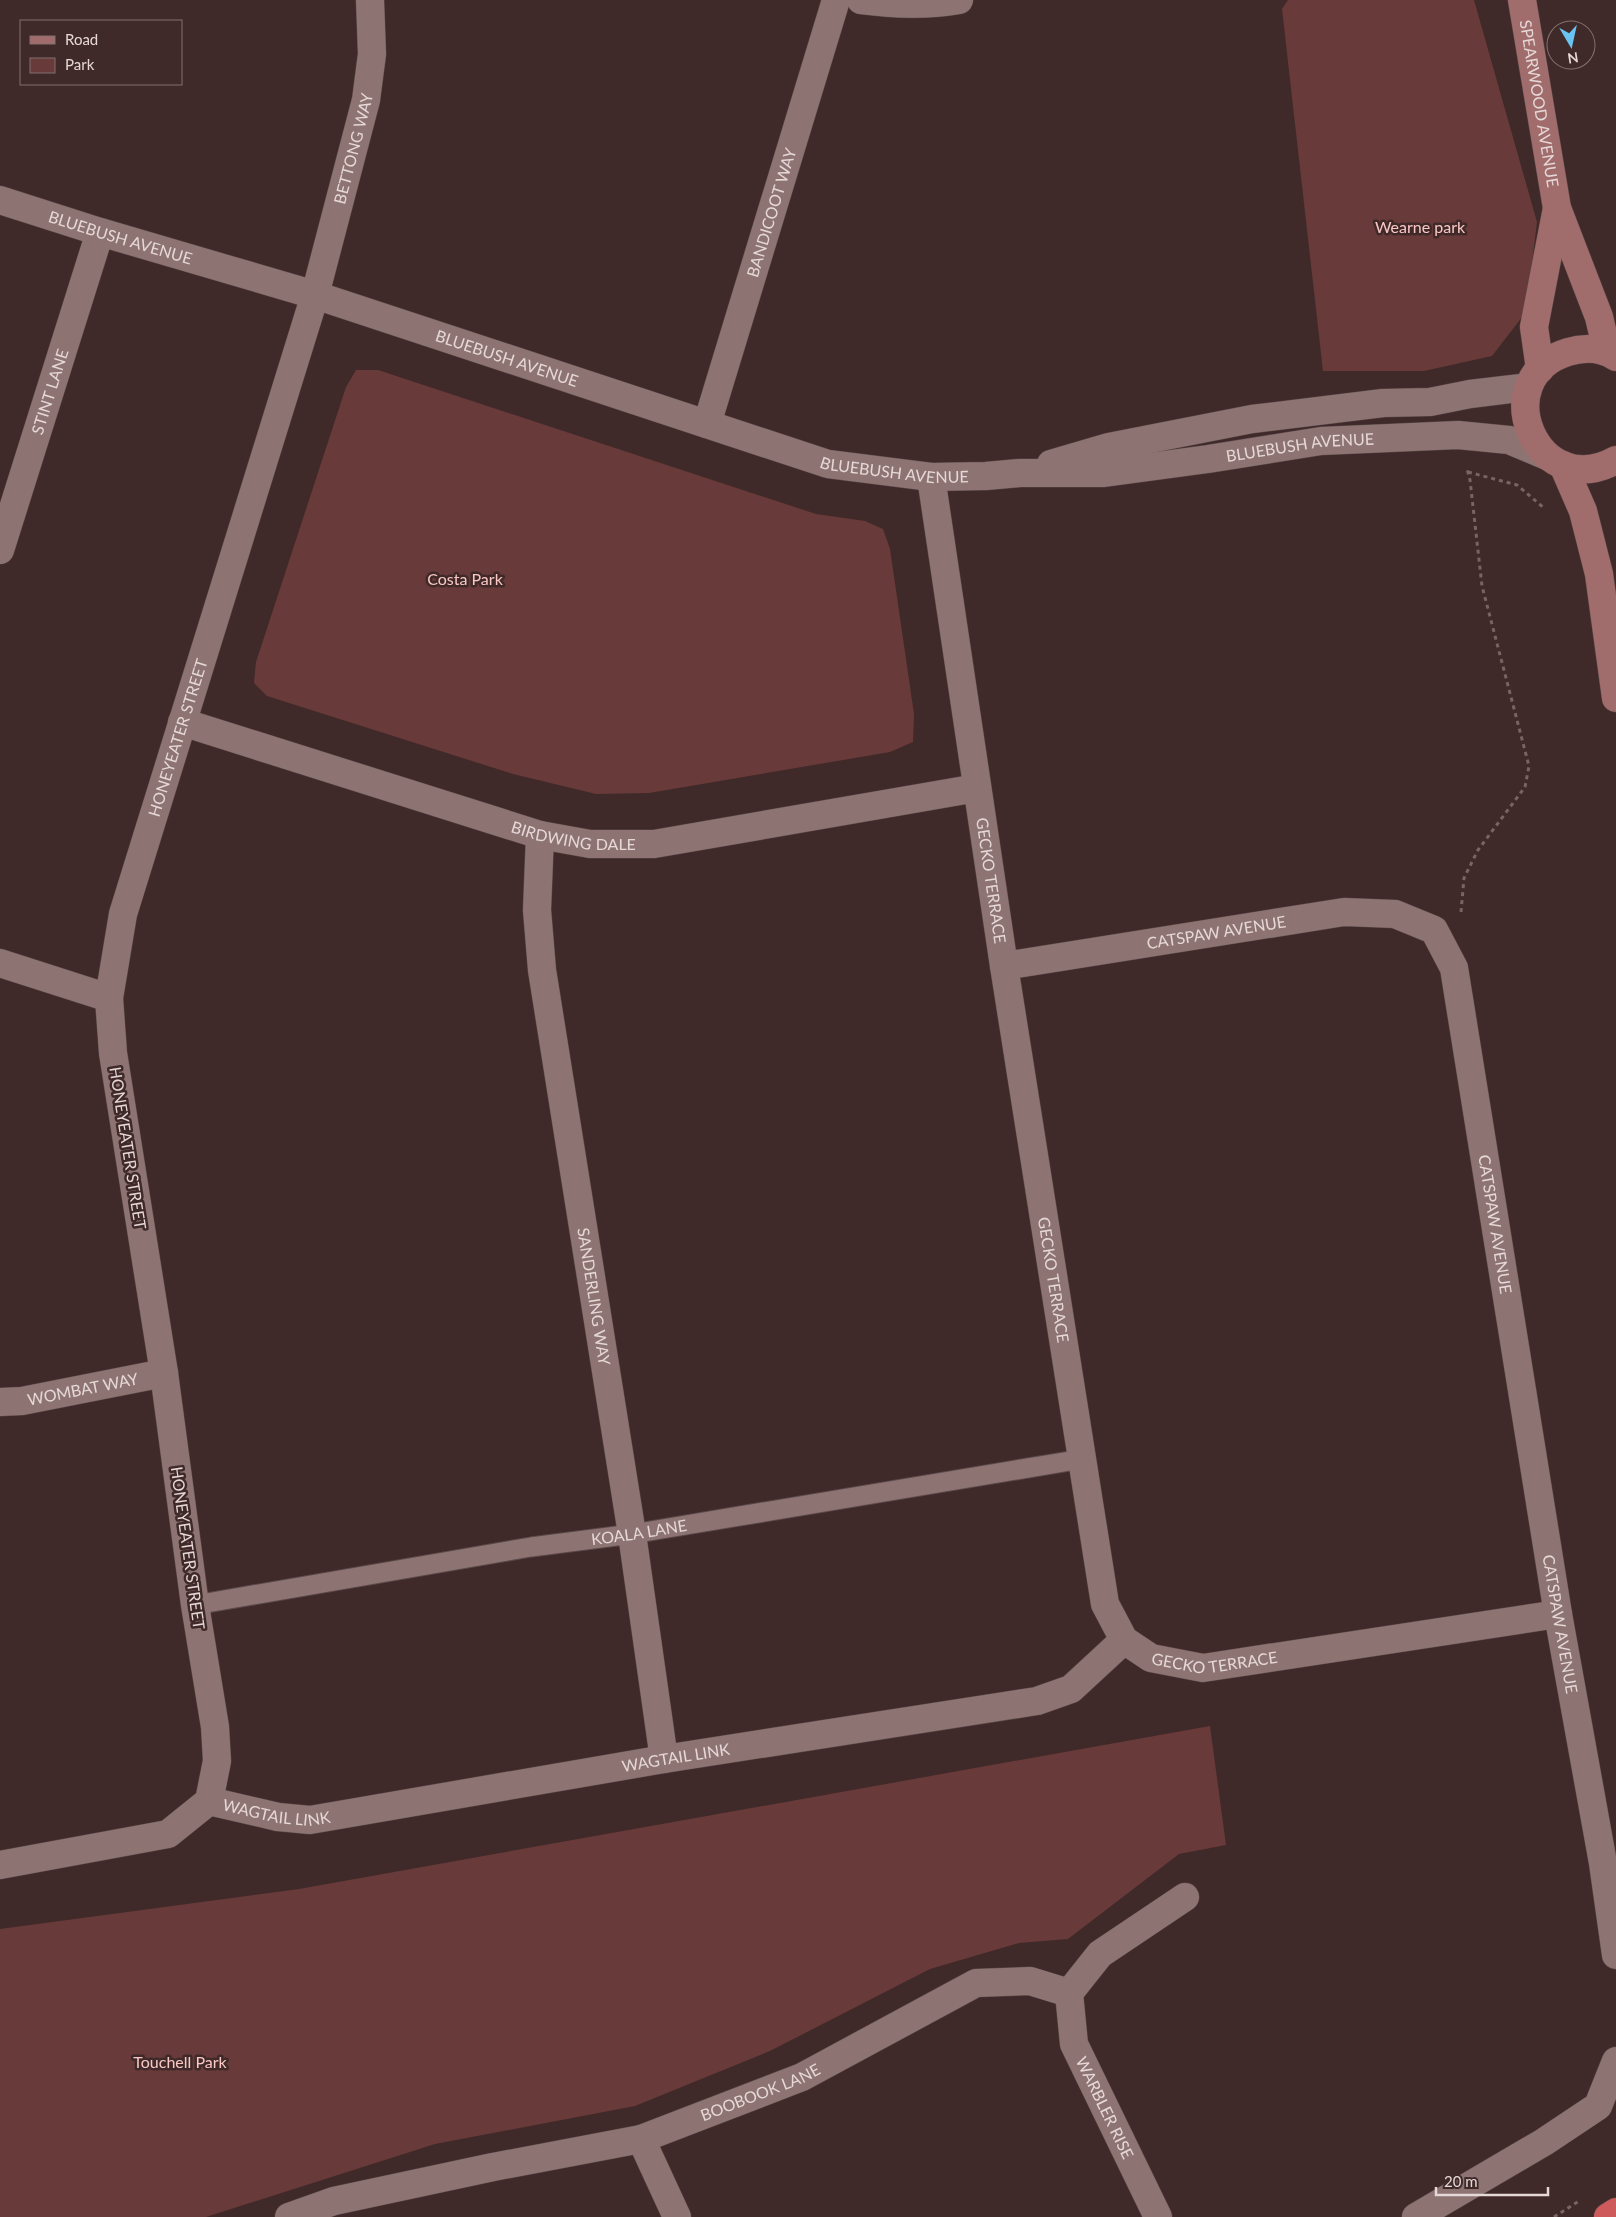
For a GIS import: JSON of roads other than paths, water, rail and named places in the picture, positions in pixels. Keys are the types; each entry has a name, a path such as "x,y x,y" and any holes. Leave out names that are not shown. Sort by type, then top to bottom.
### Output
{"highway":[{"path":"1608,2217 1616,2212"}],"main road":[{"name":"SPEARWOOD AVENUE","path":"1522,0 1557,208 1599,317 1611,354"},
{"name":"SPEARWOOD AVENUE","path":"1555,461 1537,445 1527,424 1525,402 1534,378 1534,327 1557,208"},
{"path":"1534,378 1557,356 1579,349 1611,354"},
{"path":"1555,461 1584,470 1605,466 1616,460"},
{"path":"1555,461 1583,511 1599,574 1616,698"}],"street":[{"name":"BETTONG WAY","path":"315,295 366,100 372,54 370,0"},
{"name":"BANDICOOT WAY","path":"707,424 836,0"},
{"path":"861,0 888,3 936,4 959,0"},
{"name":"BLUEBUSH AVENUE","path":"0,200 100,232 315,295 828,464 931,477 1020,473 1104,473 1322,441 1458,436 1509,440 1555,461"},
{"name":"STINT LANE","path":"0,550 100,232"},
{"name":"HONEYEATER STREET","path":"209,1801 217,1762 215,1727 195,1605 164,1373 113,1053 109,998 123,914 315,295"},
{"name":"BLUEBUSH AVENUE","path":"1020,473 1109,447 1252,419 1383,403 1430,402 1534,378"},
{"name":"GECKO TERRACE","path":"931,477 1004,966 1105,1604 1124,1640 1152,1658 1203,1668 1558,1614"},
{"name":"BIRDWING DALE","path":"182,722 540,835 590,844 654,844 977,788"},
{"name":"SANDERLING WAY","path":"540,835 537,910 542,970 632,1534 664,1759"},
{"name":"CATSPAW AVENUE","path":"1004,966 1344,912 1395,914 1434,930 1454,968 1558,1614 1603,1863 1616,1955"},
{"path":"0,963 109,998"},
{"name":"WOMBAT WAY","path":"0,1402 22,1401 164,1373"},
{"name":"WAGTAIL LINK","path":"209,1801 278,1817 310,1820 664,1759 1037,1701 1071,1689 1124,1640"},
{"path":"0,1865 168,1834 209,1801"},
{"path":"1069,1993 1100,1954 1185,1897"},
{"name":"BOOBOOK LANE","path":"289,2217 334,2201 493,2166 642,2139 802,2077 976,1983 1030,1981 1069,1993"},
{"name":"WARBLER RISE","path":"1069,1993 1074,2044 1158,2217"},
{"path":"1416,2217 1544,2142 1598,2106 1616,2061"},
{"path":"642,2139 677,2217"}],"lane":[{"name":"KOALA LANE","path":"195,1605 531,1547 632,1534 1082,1459"}],"park label":[{"name":"Wearne park","path":"1420,227"},
{"name":"Costa Park","path":"465,579"},
{"name":"Touchell Park","path":"180,2062"}]}
